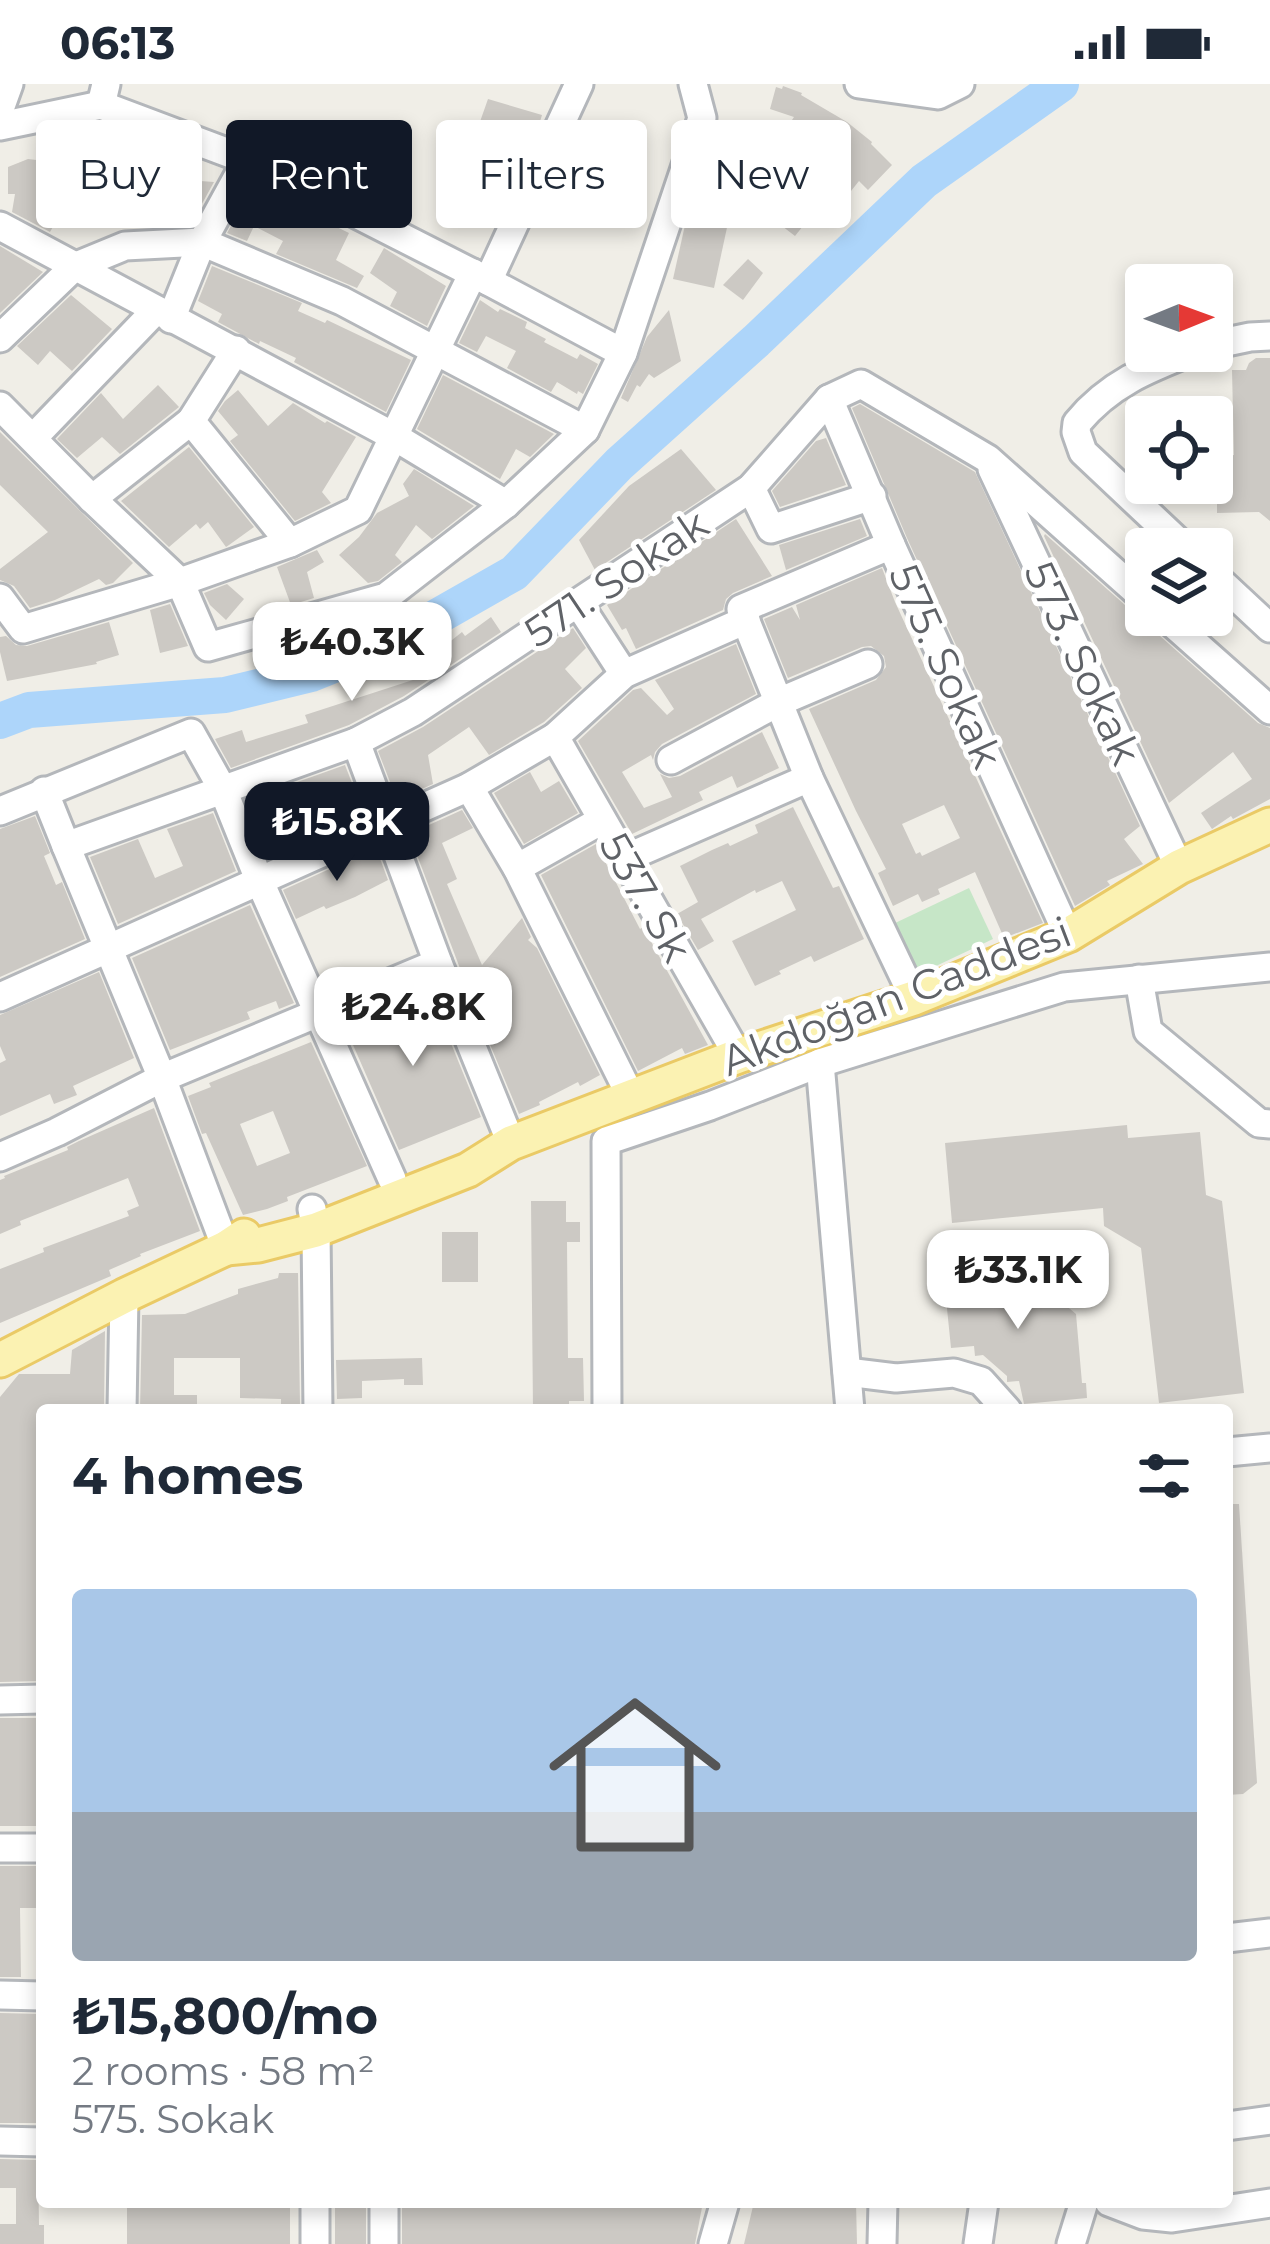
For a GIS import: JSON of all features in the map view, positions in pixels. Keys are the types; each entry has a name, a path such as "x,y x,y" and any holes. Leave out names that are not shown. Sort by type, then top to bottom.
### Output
{"main road":[{"name":"Akdoğan Caddesi","path":"0,1360 256,1229 314,1219 468,1170 511,1143 738,1056 914,998 1068,935 1179,867 1270,825"},
{"name":"Akdoğan Caddesi","path":"314,1219 461,1150 511,1143"},
{"name":"Akdoğan Caddesi","path":"0,1381 124,1296"}],"street":[{"path":"0,109 9,84"},
{"path":"0,598 12,632 180,582 290,543 358,510 579,84"},
{"path":"0,406 180,582 206,657 386,597 506,504 585,430 623,353 702,118 693,84"},
{"path":"871,85 944,88"},
{"path":"0,126 104,94 226,150"},
{"path":"33,438 164,315 226,199"},
{"path":"0,226 395,437 506,504"},
{"path":"383,228 623,353"},
{"path":"0,338 74,267 124,246 202,242 342,301 585,430"},
{"path":"1233,341 1270,336"},
{"path":"92,500 191,421 236,350"},
{"path":"1145,372 1105,392 1077,423 1076,432 1083,452 1164,528"},
{"path":"891,545 829,399 861,384 988,459 1125,581"},
{"name":"571. Sokak","path":"66,845 356,742 413,712 751,488 829,399"},
{"path":"191,421 290,543"},
{"name":"573. Sokak","path":"988,459 1179,867"},
{"path":"751,488 771,529 872,496"},
{"name":"575. Sokak","path":"0,997 469,787 555,736 624,674 891,545 1068,935"},
{"path":"1233,594 1270,628"},
{"path":"578,603 624,674"},
{"path":"744,615 809,778 914,998"},
{"path":"1187,636 1270,710"},
{"path":"671,760 779,703 868,664"},
{"path":"0,811 190,734 223,790 392,1179"},
{"name":"537. Sk","path":"555,736 738,1056"},
{"path":"356,742 511,1143"},
{"path":"626,858 809,778"},
{"path":"469,787 517,868 631,1097"},
{"path":"44,791 226,1248"},
{"path":"517,868 602,820"},
{"path":"0,1157 162,1078 438,964"},
{"path":"607,1404 606,1141 820,1063 1064,987 1270,967"},
{"path":"1139,980 1148,1031 1259,1124 1270,1124"},
{"path":"820,1063 850,1404"},
{"path":"314,1219 318,1404"},
{"path":"122,1404 124,1296"},
{"path":"847,1372 896,1378 954,1373 981,1381 1002,1404"},
{"path":"1233,1451 1270,1448"},
{"path":"0,1700 36,1699"},
{"path":"0,1848 36,1848"},
{"path":"1233,1938 1270,1933"},
{"path":"0,1996 36,1996"},
{"path":"1233,2125 1270,2120"},
{"path":"0,2141 36,2142"},
{"path":"1125,2208 1172,2218 1270,2203"},
{"path":"314,2244 315,2208"},
{"path":"384,2208 384,2244"},
{"path":"713,2244 723,2208"},
{"path":"882,2244 883,2208"},
{"path":"977,2244 983,2208"},
{"path":"1071,2244 1082,2208"}],"green space":[{"path":"969,888 993,939 917,975 893,924"}],"building":[{"path":"776,87 802,93 844,120 792,120 794,117 770,109"},
{"path":"488,99 542,115 540,120 481,120"},
{"path":"851,125 892,165 868,190 859,181 851,191"},
{"path":"36,160 36,225 12,212 15,194 8,194 8,167"},
{"path":"202,181 214,182 202,204"},
{"path":"230,228 253,228 247,241 227,233"},
{"path":"258,228 339,228 349,233 336,260 364,276 357,288 276,254 283,241"},
{"path":"684,228 727,228 714,288 673,279"},
{"path":"0,246 43,272 0,313"},
{"path":"384,248 446,286 427,326 390,306 397,292 370,273"},
{"path":"748,259 763,273 743,300 723,285"},
{"path":"212,266 302,303 298,311 411,360 386,412 294,362 296,358 218,322 222,314 198,301"},
{"path":"71,295 112,329 72,371 50,351 38,365 17,346"},
{"path":"480,300 527,322 525,328 546,339 544,342 598,364 583,394 557,382 551,392 507,368 516,351 486,336 477,352 459,343"},
{"path":"669,310 681,361 654,378 649,374 628,402 621,398 647,337"},
{"path":"1270,358 1270,521 1259,512 1217,513 1217,504 1233,504 1232,372 1246,370 1249,363"},
{"path":"443,375 554,434 530,457 516,449 500,479 417,429"},
{"path":"158,385 179,407 120,454 102,437 77,458 57,439 101,393 123,419"},
{"path":"238,390 268,426 293,403 356,437 322,492 331,503 295,521 230,441 238,435 218,411"},
{"path":"860,404 975,472 1140,826 1124,839 1143,864 1107,881 1110,885 1075,906 907,538 852,408"},
{"path":"0,432 133,563 113,583 106,585 99,579 30,608 14,586 0,580 0,569 48,532 0,485"},
{"path":"826,438 846,485 780,507 772,491 816,441"},
{"path":"189,447 254,527 226,547 208,522 200,529 196,524 169,547 121,501"},
{"path":"681,449 716,490 595,570 579,540 629,486"},
{"path":"414,469 474,506 432,539 416,525 395,555 402,562 368,583 339,555 377,513 409,496 403,484"},
{"path":"736,519 772,576 733,593 723,610 636,649 607,605"},
{"path":"860,519 867,536 786,570 779,545"},
{"path":"1044,536 1125,605 1125,636 1160,636 1258,723 1270,728 1270,799 1212,829 1201,813 1252,779 1233,752 1169,803"},
{"path":"317,550 324,562 307,572 314,598 291,605 277,567"},
{"path":"882,568 1043,923 1004,938 975,872 922,902 918,894 893,906 878,873 886,869 809,709 876,680 886,667 884,656 871,646 862,647 788,678 764,619 792,607 800,620 796,605","holes":["944,805 960,838 922,856 916,854 902,824"]},
{"path":"227,584 244,599 226,620 204,593"},
{"path":"170,604 188,646 160,653 150,610"},
{"path":"491,617 501,632 404,696 349,725 231,768 215,739 242,730 246,742 308,723 305,715 419,678 416,674 436,662 432,656"},
{"path":"109,622 119,655 97,664 7,681 0,637 27,646"},
{"path":"573,628 586,648 565,669 582,688 544,722 489,755 469,727 428,755 433,784 397,800 378,751 423,727"},
{"path":"736,644 756,694 662,744 653,760 651,755 622,772 644,808 672,797 660,774 680,776 762,732 779,768 737,788 732,776 699,792 703,800 632,834 578,741 633,690 641,688 667,715 674,709 655,680"},
{"path":"345,765 364,814 269,857 247,800"},
{"path":"530,772 541,792 559,781 578,813 524,844 494,793"},
{"path":"793,807 864,939 814,962 811,956 755,986 732,941 796,910 782,881 701,919 714,941 698,950 677,914 698,902 680,866 758,833 755,825"},
{"path":"462,810 473,828 442,843 457,879 447,884 482,965 522,918 531,937 528,940 537,948 600,1075 519,1114 484,1030 504,1023 488,994 472,1000 409,834"},
{"path":"213,813 236,871 118,924 90,857 138,839 155,878 183,866 167,829"},
{"path":"35,816 50,853 44,856 56,885 62,882 85,939 0,977 0,829"},
{"path":"596,844 708,1045 685,1054 682,1048 638,1071 541,875"},
{"path":"376,848 388,880 296,919 283,890"},
{"path":"250,905 294,1003 279,1009 276,1001 247,1012 250,1019 170,1050 132,958"},
{"path":"99,972 134,1058 73,1086 77,1095 54,1104 50,1094 0,1116 0,1063 6,1060 0,1046 0,1015"},
{"path":"428,987 481,1117 399,1150 343,1022"},
{"path":"311,1042 367,1166 243,1215 188,1096 211,1087 209,1083","holes":["273,1111 290,1153 257,1166 240,1124"]},
{"path":"154,1108 200,1231 140,1254 109,1270 111,1276 0,1323 0,1269 129,1216 127,1211 139,1206 128,1178 20,1221 21,1225 0,1234 0,1180"},
{"path":"1127,1125 1128,1138 1200,1132 1206,1195 1222,1201 1244,1393 1159,1403 1141,1248 1104,1226 1103,1208 952,1223 945,1143"},
{"path":"531,1201 566,1201 566,1222 580,1222 580,1242 567,1242 568,1358 583,1358 584,1401 533,1404"},
{"path":"442,1232 478,1232 478,1282 442,1282"},
{"path":"1023,1269 1076,1314 1087,1398 1024,1404 1019,1381 1007,1382 1007,1376 983,1355 975,1356 974,1346 951,1348 944,1279"},
{"path":"279,1273 298,1273 300,1404 240,1398 240,1358 174,1358 174,1395 197,1395 197,1404 140,1404 142,1315 185,1314 238,1294 238,1289 278,1278"},
{"path":"105,1331 104,1404 36,1404 36,1681 0,1682 0,1397 19,1374 70,1374 72,1350"},
{"path":"422,1358 423,1385 404,1385 404,1379 362,1381 362,1398 337,1399 336,1360"},
{"path":"1233,1504 1239,1504 1257,1783 1243,1794 1233,1795"},
{"path":"0,1718 36,1718 36,1826 0,1826"},
{"path":"0,1866 36,1866 36,1908 20,1908 21,1977 0,1977"},
{"path":"0,2013 36,2014 36,2123 0,2123"},
{"path":"0,2159 36,2160 36,2208 39,2225 44,2225 44,2244 0,2244 0,2224 16,2224 16,2188 0,2188"},
{"path":"127,2208 290,2208 290,2244 127,2244"},
{"path":"335,2208 366,2208 366,2244 335,2244"},
{"path":"402,2208 702,2208 695,2244 402,2244"},
{"path":"753,2208 856,2208 857,2244 744,2244"}],"waterway":[{"path":"0,721 29,710 225,695 311,674 398,639 514,573 619,464 924,181 1061,84"}]}
